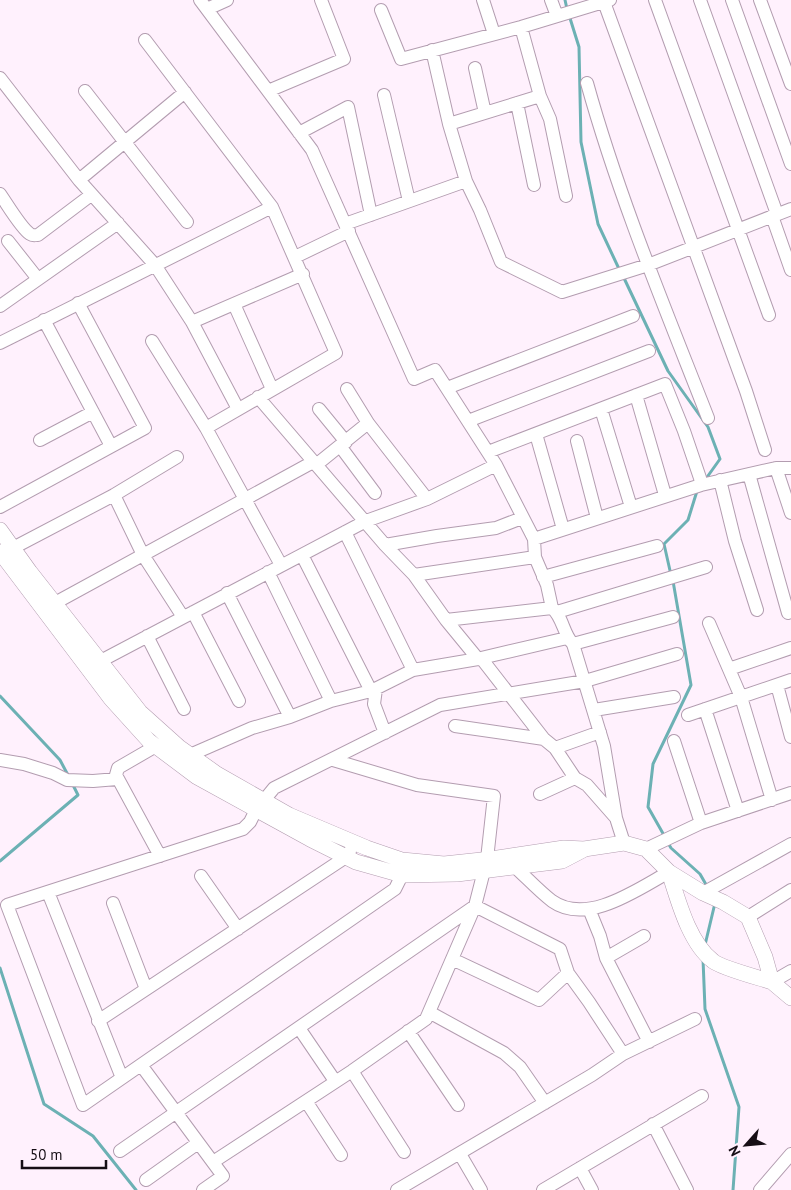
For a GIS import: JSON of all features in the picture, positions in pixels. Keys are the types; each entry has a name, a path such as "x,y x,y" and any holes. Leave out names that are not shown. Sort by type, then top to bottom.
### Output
{"street":[{"path":"228,0 204,5 312,150 414,379 435,370 496,465 534,539 535,557 548,585 554,610 570,641 594,710 604,746 616,818 624,843"},
{"path":"268,91 344,60 321,0"},
{"path":"483,0 494,34"},
{"path":"551,0 562,14"},
{"path":"655,0 769,315"},
{"path":"700,0 783,215 791,270"},
{"path":"732,0 791,164"},
{"path":"760,0 791,84"},
{"path":"381,10 401,59 520,27 601,2 746,392 765,450"},
{"path":"520,27 540,96 550,119 566,196"},
{"path":"145,40 272,207 336,353 206,428"},
{"path":"432,50 449,124 466,181 501,262 562,292 648,265 737,230 783,215"},
{"path":"475,68 485,113"},
{"path":"0,78 78,180 154,265 192,322 238,409"},
{"path":"587,83 602,135 648,265 708,418"},
{"path":"85,91 187,222"},
{"path":"78,180 185,92"},
{"path":"384,95 408,201"},
{"path":"449,124 540,96"},
{"path":"517,103 534,185"},
{"path":"299,133 348,107 371,215"},
{"path":"295,257 371,215 466,181"},
{"path":"0,194 25,229 30,234 38,235 91,194"},
{"path":"0,343 272,207"},
{"path":"0,306 118,223"},
{"path":"25,229 4,244 38,279"},
{"path":"192,322 302,274"},
{"path":"0,507 145,428 78,303"},
{"path":"234,304 272,389"},
{"path":"446,388 633,316"},
{"path":"44,320 111,446"},
{"path":"152,341 206,428 281,565"},
{"path":"468,421 649,351"},
{"path":"488,452 666,384 700,478 708,483 735,541 757,610"},
{"path":"347,389 368,423 427,499"},
{"path":"636,395 665,495"},
{"path":"258,397 385,545 414,575 446,620 510,693 544,738 555,748 574,778 587,785 616,818"},
{"path":"319,409 375,492"},
{"path":"601,409 631,506"},
{"path":"40,440 93,412"},
{"path":"54,603 315,463 343,444 368,423"},
{"path":"536,434 564,529"},
{"path":"577,441 597,518"},
{"path":"6,550 114,495 177,457"},
{"path":"94,665 366,521 427,499 496,465"},
{"path":"534,539 665,495 708,483 776,468 791,468"},
{"path":"776,468 791,513"},
{"path":"748,474 788,613"},
{"path":"114,495 143,555 188,614 239,701"},
{"path":"385,545 496,528 522,518"},
{"path":"0,530 6,550 94,665 140,712 190,755 259,805 356,862 402,875 456,874 486,865 564,848 584,849 624,843 658,843 701,823 791,793"},
{"path":"345,532 413,670"},
{"path":"543,577 657,546"},
{"path":"6,550 54,603 94,665 111,699 150,741 197,777 259,805 402,860 515,867 562,861 584,849"},
{"path":"302,555 371,691"},
{"path":"414,575 535,557"},
{"path":"446,620 554,610 706,567"},
{"path":"268,572 331,701"},
{"path":"228,594 290,717"},
{"path":"371,691 413,670 570,641 673,617"},
{"path":"709,624 741,697 772,800"},
{"path":"147,636 184,709"},
{"path":"729,669 791,648"},
{"path":"402,875 396,889 83,1105 7,905 243,829 250,822 259,805 274,788 440,705 585,681 677,654"},
{"path":"688,715 791,680"},
{"path":"777,685 791,737"},
{"path":"190,755 252,728 290,717 331,701 376,689 374,704 385,733"},
{"path":"594,710 674,697"},
{"path":"705,709 738,811"},
{"path":"455,726 544,738"},
{"path":"555,748 600,732"},
{"path":"674,741 701,823"},
{"path":"156,746 118,768 116,775 160,856"},
{"path":"0,760 24,764 70,781 117,779"},
{"path":"212,1162 352,1071 426,1019 474,906 486,865 494,796 418,785 333,760"},
{"path":"540,794 574,778"},
{"path":"98,1021 346,856 356,843"},
{"path":"658,843 680,909 698,945 714,962 772,982 791,998"},
{"path":"710,890 791,844"},
{"path":"515,867 553,901 571,909 589,909 616,901 669,872"},
{"path":"669,872 710,890 723,902 748,917 765,956 772,982"},
{"path":"201,876 238,928"},
{"path":"748,917 791,890"},
{"path":"48,892 122,1078"},
{"path":"113,903 146,989"},
{"path":"474,906 560,949 568,973 622,1054"},
{"path":"120,1151 474,906"},
{"path":"589,909 600,936 606,958 649,1042"},
{"path":"606,958 644,936"},
{"path":"452,960 539,1000 568,973"},
{"path":"772,982 791,971"},
{"path":"429,1012 504,1053 520,1067 545,1103"},
{"path":"397,1190 545,1103 622,1054 695,1019"},
{"path":"299,1028 335,1081"},
{"path":"408,1031 458,1105"},
{"path":"141,1065 222,1176 202,1190"},
{"path":"352,1071 404,1152"},
{"path":"543,1190 702,1096"},
{"path":"306,1101 341,1155"},
{"path":"653,1124 687,1190"},
{"path":"146,1180 198,1143"},
{"path":"460,1154 481,1190"},
{"path":"760,1190 791,1154"},
{"path":"580,1168 592,1190"}],"waterway":[{"path":"565,0 567,9"},
{"path":"569,15 579,47 581,142 598,224 620,271"},
{"path":"623,276 668,371 708,427 720,459 705,480"},
{"path":"671,575 664,544 688,520 697,491"},
{"path":"665,837 648,807 653,764 691,685 673,581"},
{"path":"0,696 60,760 69,777"},
{"path":"0,861 78,795 73,785"},
{"path":"668,843 671,848 700,874 708,888"},
{"path":"705,945 715,903"},
{"path":"703,959 705,1009 739,1107 733,1190"},
{"path":"0,968 44,1104 93,1136 136,1190"}]}
